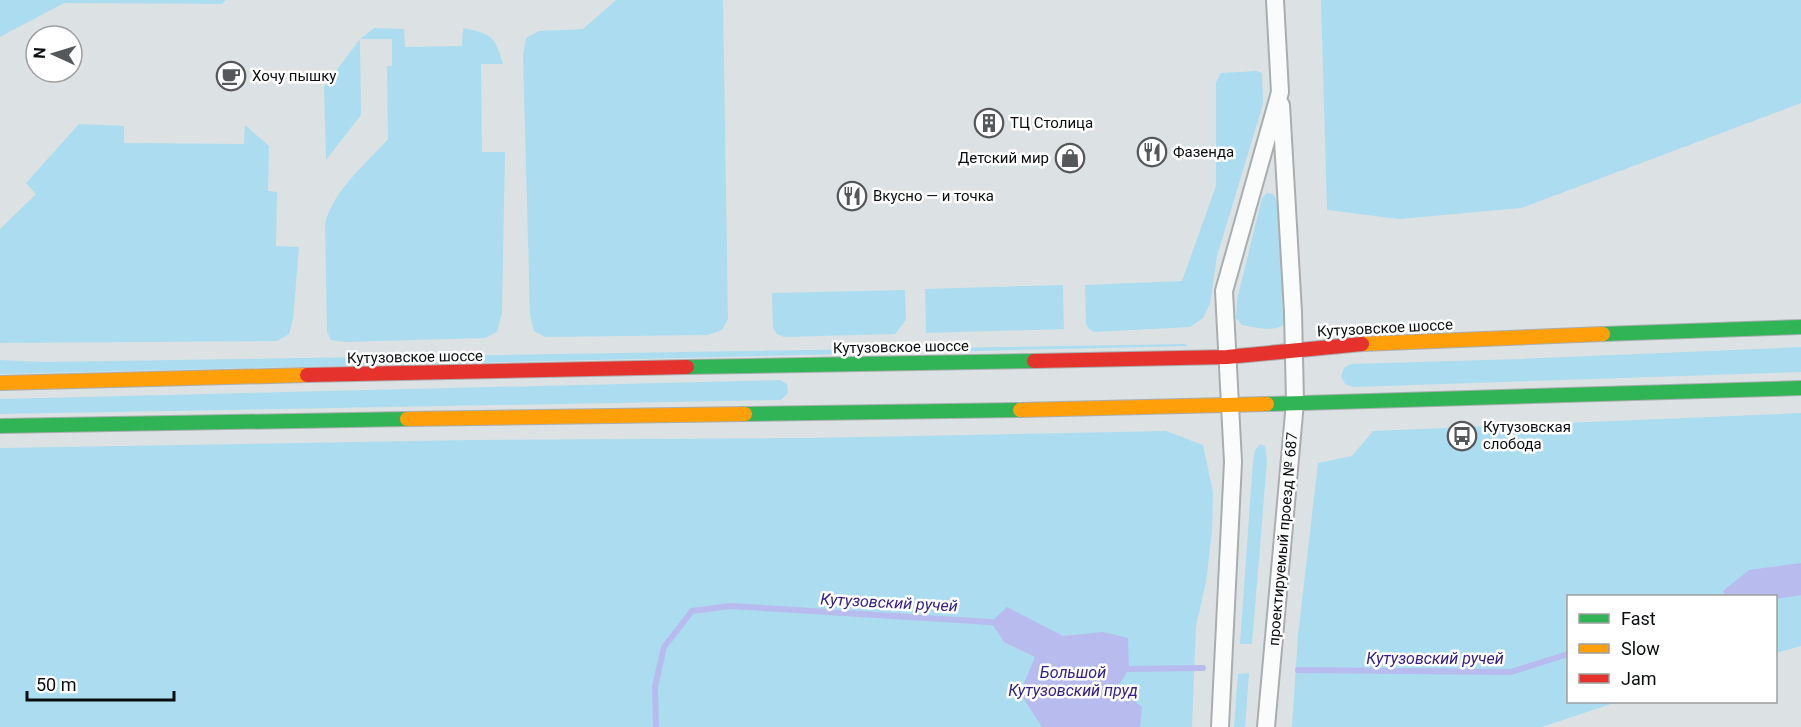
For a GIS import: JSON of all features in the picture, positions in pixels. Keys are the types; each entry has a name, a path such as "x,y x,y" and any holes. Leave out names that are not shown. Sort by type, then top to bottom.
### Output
{"main road":[{"name":"Кутузовское шоссе","path":"0,383 523,370 1227,357 1376,343 1801,327"},
{"path":"0,426 1231,405 1801,388"}],"street":[{"name":"проектируемый проезд № 687","path":"1266,727 1295,402 1295,351 1275,0"},
{"path":"1220,727 1233,462 1224,291 1280,92"}],"shaded area":[{"path":"0,0 226,0 222,4 64,3 0,37"},
{"path":"616,0 723,0 728,319 722,330 708,335 545,337 534,331 530,315 523,55 526,38 539,31 583,29"},
{"path":"1321,0 1801,0 1801,103 1521,208 1399,219 1327,210"},
{"path":"374,28 404,29 405,47 462,46 463,28 486,34 491,37 497,47 503,64 481,64 482,152 505,152 502,313 497,332 485,338 345,342 331,340 327,332 325,224 335,200 343,189 388,139 387,66 392,66 392,39 360,39"},
{"path":"360,39 361,115 326,160 324,87"},
{"path":"1257,71 1262,73 1263,104 1217,256 1210,304 1203,318 1190,327 1094,332 1089,329 1086,324 1085,285 1182,281 1216,186 1216,82 1221,73"},
{"path":"79,124 124,126 124,143 244,144 245,125 269,146 268,191 277,192 276,246 299,247 293,319 289,334 277,341 0,343 0,229 36,194 26,183"},
{"path":"1267,193 1273,194 1276,199 1284,242 1288,322 1278,328 1266,329 1242,325 1236,318 1237,300 1262,198"},
{"path":"1063,285 1064,329 926,333 925,289"},
{"path":"905,290 906,320 895,334 784,337 777,334 773,328 772,293"},
{"path":"1185,344 1188,346 0,374 0,360 42,362"},
{"path":"1801,347 1801,372 1353,387 1345,384 1341,376 1344,368 1350,364"},
{"path":"780,380 787,384 788,393 781,400 0,414 0,399"},
{"path":"1801,413 1801,646 1777,653 1777,595 1567,595 1567,703 1614,703 1542,727 1292,727 1298,635 1318,463 1352,456 1373,431"},
{"path":"1166,431 1203,445 1213,492 1212,532 1206,582 1196,626 1192,727 0,727 0,448"},
{"path":"1260,444 1265,446 1267,461 1252,644 1240,644 1253,461 1255,450"},
{"path":"1249,673 1245,727 1234,727 1238,674"}],"water":[{"path":"1801,563 1801,595 1777,599 1777,595 1725,595 1723,591 1749,570"},
{"name":"Большой Кутузовский пруд","path":"1007,607 1063,636 1103,632 1128,638 1129,669 1117,688 1142,707 1140,727 1042,727 1020,693 1035,657 1004,642 991,622"}],"waterway":[{"name":"Кутузовский ручей","path":"656,727 655,687 664,647 692,611 730,606 997,624"},
{"name":"Кутузовский ручей","path":"1298,670 1511,672 1567,654"},
{"name":"Кутузовский ручей","path":"1123,667 1129,669 1203,668"}],"traffic: fast":[{"path":"1603,334 1801,327"},
{"path":"687,367 1034,361"},
{"path":"1267,404 1801,388"},
{"path":"745,414 1020,410"},
{"path":"0,426 407,419"}],"traffic: slow":[{"path":"1362,344 1603,334"},
{"path":"0,383 307,375"},
{"path":"1020,410 1267,404"},
{"path":"407,419 745,414"}],"traffic: jam":[{"path":"1034,361 1227,357 1362,344"},
{"path":"307,375 687,367"}],"place":[{"name":"Хочу пышку","path":"231,76"},
{"name":"ТЦ Столица","path":"989,123"},
{"name":"Фазенда","path":"1152,152"},
{"name":"Детский мир","path":"1070,158"},
{"name":"Вкусно — и точка","path":"852,196"},
{"name":"Кутузовская слобода","path":"1462,436"}]}
